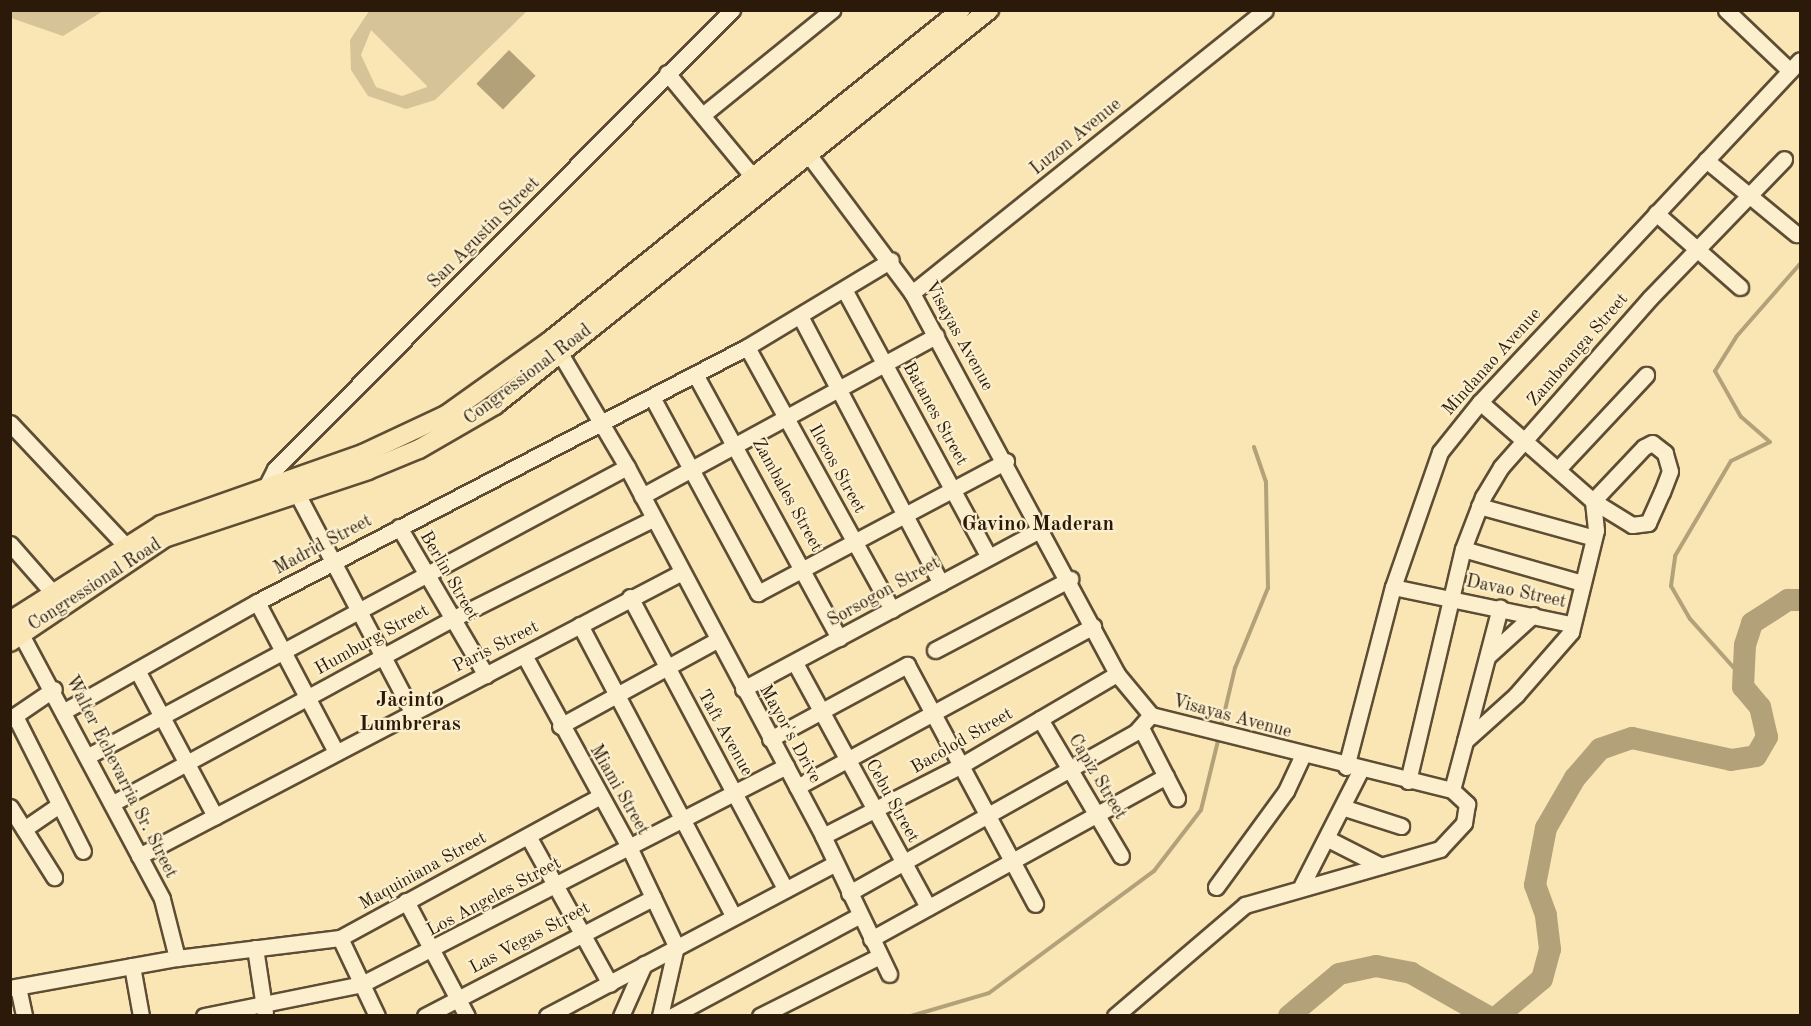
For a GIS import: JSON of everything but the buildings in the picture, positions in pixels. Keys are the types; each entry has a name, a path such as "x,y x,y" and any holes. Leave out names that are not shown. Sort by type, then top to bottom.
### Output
{"main road":[{"name":"Congressional Road","path":"58,598 164,538 292,486 368,470 456,430 753,177 804,148 962,10"},
{"name":"Congressional Road","path":"556,346 804,148 987,11"},
{"name":"Congressional Road","path":"14,629 58,598 124,544 197,509 267,484 292,486"}],"street":[{"name":"San Agustin Street","path":"267,484 275,469 732,10"},
{"path":"705,113 832,10"},
{"name":"Luzon Avenue","path":"912,293 1265,10"},
{"path":"1726,10 1795,65"},
{"name":"Mindanao Avenue","path":"1302,885 1345,808 1393,587 1426,479 1440,452 1480,402 1795,65"},
{"path":"667,73 705,113 753,177"},
{"name":"Visayas Avenue","path":"804,148 891,260 912,293 1043,528 1117,674 1151,715 1353,769 1452,790"},
{"name":"Zamboanga Street","path":"1408,781 1463,549 1479,506 1525,440 1697,248 1784,159"},
{"path":"1706,160 1796,234"},
{"path":"1656,213 1740,287"},
{"path":"602,419 652,397 747,347 845,291 891,260"},
{"name":"Batanes Street","path":"845,291 989,557"},
{"path":"800,316 941,583"},
{"path":"642,496 787,418 838,387 936,336"},
{"name":"Mayor's Drive","path":"556,346 602,419 680,573 786,766 823,836 834,864 889,974"},
{"name":"Ilocos Street","path":"747,347 892,610"},
{"name":"Zambales Street","path":"695,374 806,569 839,638"},
{"path":"1558,469 1646,375"},
{"path":"652,397 758,593 856,542 952,487 1006,461"},
{"path":"1480,402 1593,501 1632,525 1645,526 1670,471 1665,453 1652,443 1644,447 1593,501"},
{"name":"Madrid Street","path":"66,711 257,602 602,419"},
{"path":"10,423 124,544"},
{"path":"90,755 162,713 360,614 425,576 627,467"},
{"path":"292,486 412,712"},
{"name":"Davao Street","path":"1393,587 1570,624 1594,538 1593,501"},
{"path":"1479,506 1594,538"},
{"name":"Humburg Street","path":"113,803 384,659 450,620 654,519"},
{"name":"Berlin Street","path":"399,527 450,620 486,675"},
{"name":"Sorsogon Street","path":"743,689 1043,528"},
{"path":"10,544 58,598"},
{"path":"1463,549 1582,583"},
{"name":"Paris Street","path":"139,855 580,626 630,597 680,573"},
{"path":"935,650 1070,579"},
{"name":"Taft Avenue","path":"630,597 785,889"},
{"path":"257,602 287,652 336,752"},
{"path":"1115,1016 1245,904 1302,885 1381,866 1448,846 1467,813 1464,797 1452,790 1500,608"},
{"path":"1488,656 1533,615"},
{"path":"1465,741 1516,694 1571,632 1570,624"},
{"path":"580,626 614,696 733,915"},
{"path":"797,788 931,711 1093,626"},
{"name":"Walter Echevarria Sr. Street","path":"14,629 54,689 90,755 162,899 177,958"},
{"path":"560,726 717,640"},
{"name":"Miami Street","path":"524,655 560,726 630,849 676,946"},
{"name":"Cebu Street","path":"795,663 928,907"},
{"path":"770,739 907,665 985,815 1013,860 1035,904"},
{"path":"137,670 215,816"},
{"name":"Bacolod Street","path":"823,836 876,812 960,766 1117,674"},
{"path":"54,689 13,718 82,851"},
{"path":"849,893 902,859 1070,770 1141,728 1151,715"},
{"name":"Capiz Street","path":"1040,719 1121,856"},
{"path":"1141,728 1177,798"},
{"path":"1216,887 1286,791 1303,755"},
{"name":"Los Angeles Street","path":"204,1016 264,1010 362,984 432,951 683,822 786,766"},
{"path":"871,939 1166,776"},
{"name":"Maquiniana Street","path":"14,988 177,958 340,938 600,796"},
{"path":"24,829 59,805"},
{"path":"10,807 54,877"},
{"path":"1345,808 1401,826"},
{"path":"528,836 555,886 584,931 610,984"},
{"path":"1328,839 1381,866"},
{"path":"554,1014 733,915 834,864"},
{"name":"Las Vegas Street","path":"425,1016 584,931 653,898"},
{"path":"406,901 467,1016"},
{"path":"672,1016 860,915"},
{"path":"340,938 377,1016"},
{"path":"660,1016 676,946"},
{"path":"255,948 264,1010"},
{"path":"760,1016 880,956"},
{"path":"621,1016 644,964"},
{"path":"132,966 141,1016"},
{"path":"14,988 24,1016"}],"shaded area":[{"path":"369,10 527,11 435,100 406,109 368,96 351,70 350,40","holes":["371,30 427,86 402,96 376,87 361,55"]},
{"path":"10,11 103,11 63,36 11,18"},
{"path":"509,50 536,76 503,110 476,84"}],"waterway":[{"path":"1743,678 1690,619 1671,586 1675,556 1731,461 1770,442 1741,417 1715,371 1736,337 1800,264"},
{"path":"1221,727 1235,668 1268,588 1266,482 1254,447"},
{"path":"1498,1016 1542,979 1550,949 1546,915 1535,885 1546,828 1575,778 1600,749 1632,738 1731,760 1756,756 1767,737 1760,707 1743,687 1745,645 1752,623 1788,600 1800,600"},
{"path":"911,1016 989,993 1154,871 1201,810 1218,741"},
{"path":"1289,1016 1339,974 1376,966 1411,973 1487,1016"}],"district":[{"name":"Gavino Maderan","path":"1038,525"},
{"name":"Jacinto Lumbreras","path":"410,713"}]}
